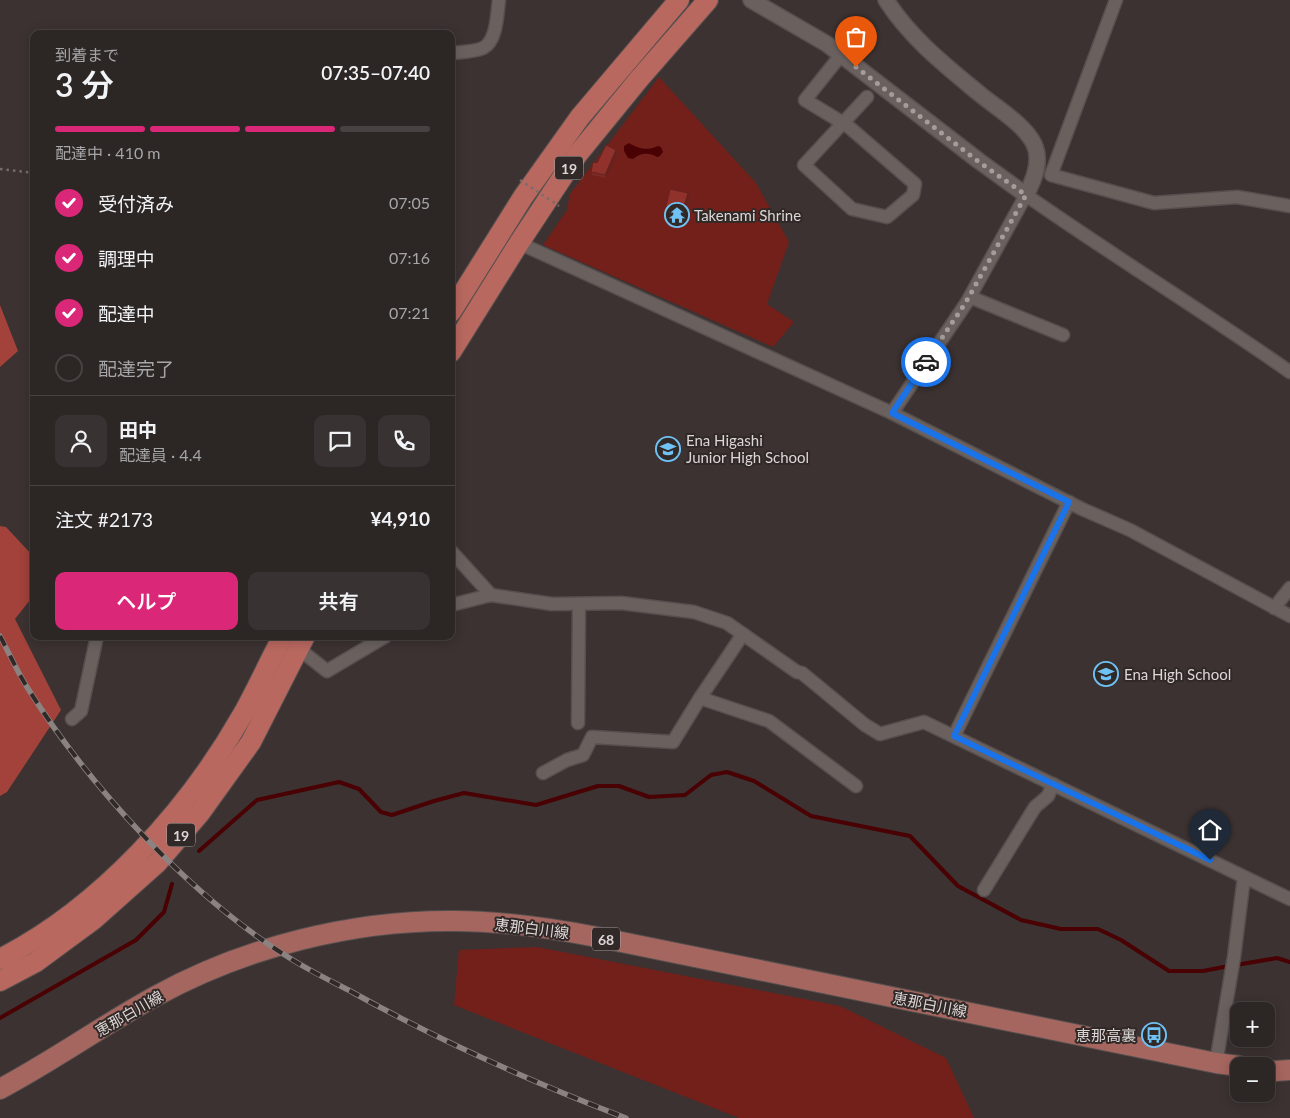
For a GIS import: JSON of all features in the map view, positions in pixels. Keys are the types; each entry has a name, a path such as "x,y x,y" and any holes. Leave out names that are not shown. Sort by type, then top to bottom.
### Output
{"highway":[{"name":"19","path":"455,306 523,197 580,117 679,0"},
{"name":"19","path":"455,346 577,155 639,79 708,0"},
{"name":"19","path":"0,959 14,952 80,908 127,866 170,819 210,766 242,715 281,640"},
{"name":"19","path":"0,981 36,962 93,920 157,862 200,813 251,742 302,643"}],"main road":[{"name":"恵那白川線","path":"0,1089 156,996 192,978 234,961 269,949 351,929 454,921 552,929 588,935 1230,1065"},
{"path":"1275,1071 1290,1070"}],"street":[{"path":"455,52 475,50 484,47 490,42 494,31 499,0"},
{"path":"751,0 827,44 979,162 1089,240 1232,332 1290,372"},
{"path":"886,0 912,34 932,54 1016,123 1029,136 1035,147 1037,164 1034,180 970,297 892,413"},
{"path":"1116,0 1050,175 1154,203 1237,198 1290,206"},
{"path":"841,55 805,100 843,123 915,184 912,195 887,217 852,209 804,165 843,123 867,97"},
{"path":"519,243 892,413 1082,509 1130,530 1290,616"},
{"path":"970,297 1064,335"},
{"path":"954,736 1069,502"},
{"path":"455,555 491,595"},
{"path":"1274,608 1290,588"},
{"path":"455,604 491,595 552,604 621,603 694,612 727,622 796,672 802,673 864,725 880,734 924,722 1290,899"},
{"path":"578,723 580,604"},
{"path":"543,773 567,760 583,755 592,737 673,742 743,634"},
{"path":"72,719 81,711 96,640"},
{"path":"302,643 307,654 327,672 379,640"},
{"path":"700,698 769,721 856,786"},
{"path":"984,890 1035,807 1048,796 1053,784"},
{"path":"1216,1063 1234,957 1244,877"}],"path":[{"path":"0,169 30,172"},
{"path":"520,180 559,206"}],"shaded area":[{"path":"659,77 756,183 789,242 767,304 794,322 773,347 543,245 567,210 570,194"},
{"path":"629,143 643,149 658,146 661,147 663,152 657,157 645,154 633,159 628,158 624,151 624,146"},
{"path":"0,305 18,351 0,367"},
{"path":"0,526 6,527 30,553 30,600 15,619 61,710 7,792 0,796"},
{"path":"537,947 840,1006 946,1058 974,1118 739,1118 454,1005 459,950"}],"building":[{"path":"606,145 616,150 605,175 591,172 593,162 597,163"},
{"path":"670,189 688,193 680,219 664,215"}],"waterway":[{"path":"199,851 257,800 339,782 359,789 381,812 392,815 464,793 536,805 598,786 619,786 649,797 685,795 711,775 727,772 754,781 811,816 910,836 958,886 1021,920 1061,929 1098,929 1121,940 1169,971 1203,971 1229,966"},
{"path":"0,1018 136,940 164,912 172,884"},
{"path":"1236,965 1277,958 1290,962"}],"railway":[{"path":"0,636 23,681 52,724 111,799 178,871 251,932 303,966 453,1044 556,1090 626,1118"}],"way so far":[{"path":"856,67 979,162 1026,195 966,302 926,362"}],"place":[{"name":"Takenami Shrine","path":"677,215"},
{"name":"Ena Higashi Junior High School","path":"668,449"},
{"name":"Ena High School","path":"1106,674"},
{"name":"恵那高裏","path":"1154,1035"}],"route":[{"path":"926,362 892,413 1069,502 954,736 1210,860"}]}
